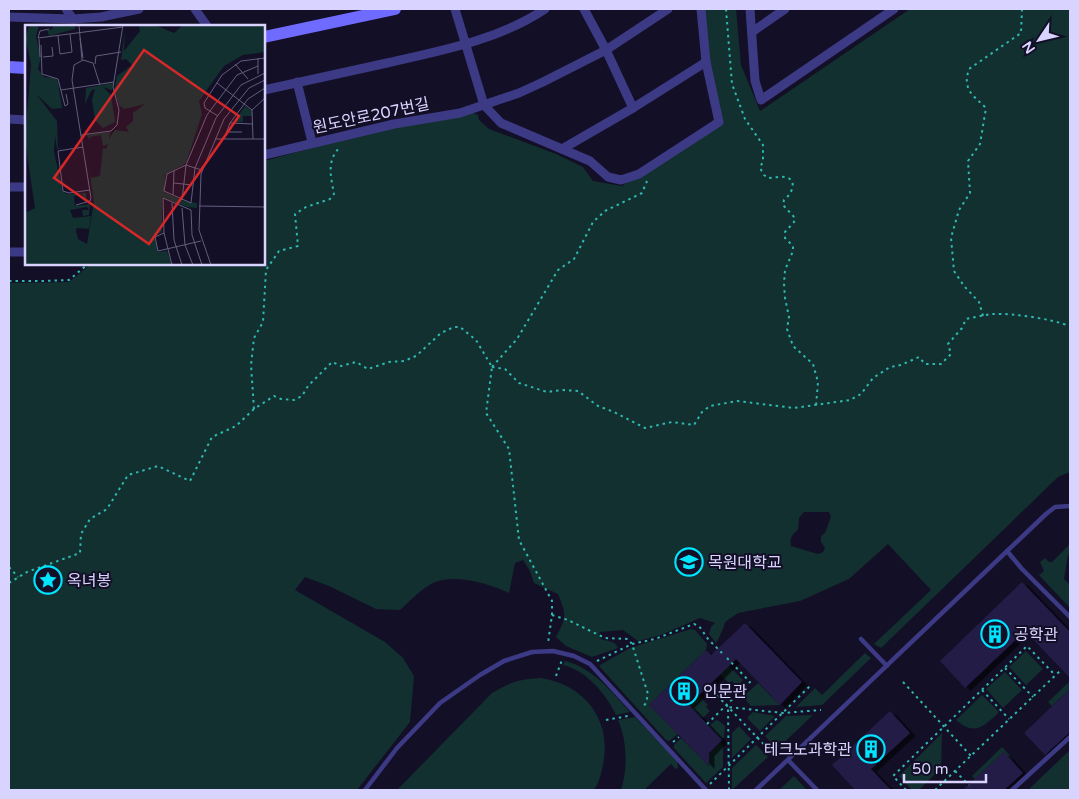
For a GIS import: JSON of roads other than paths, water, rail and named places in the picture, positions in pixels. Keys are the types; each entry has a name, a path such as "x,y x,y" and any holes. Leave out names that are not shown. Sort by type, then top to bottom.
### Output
{"street":[{"path":"66,9 73,19"},
{"path":"9,17 73,19 101,17 139,9"},
{"path":"195,9 206,25"},
{"path":"265,37 395,9"},
{"path":"455,9 484,105 501,123 590,161 608,177 621,180 639,174 719,122 706,62 701,9"},
{"path":"265,90 425,54 465,43 499,32 535,16 545,9"},
{"path":"584,9 606,50 633,108"},
{"name":"원도안로207번길","path":"265,155 394,124 460,113 484,105 543,82 606,50 668,9"},
{"path":"750,9 756,81 761,100 894,9"},
{"path":"752,32 785,9"},
{"path":"562,149 633,108 706,62"},
{"path":"9,67 25,68"},
{"path":"297,82 312,142"},
{"path":"9,120 25,120"},
{"path":"9,187 25,188"},
{"path":"9,252 25,252"}],"lane":[{"path":"756,790 789,761 1046,514 1055,507 1070,506"},
{"path":"1007,551 1022,569 1070,617"},
{"path":"861,639 887,666"},
{"path":"365,790 397,748 440,703 504,661 532,652 553,651 574,656 590,664 705,790"},
{"path":"1012,790 1070,737"},
{"path":"789,761 817,790"}],"place":[{"name":"목원대학교","path":"689,562"},
{"name":"옥녀봉","path":"48,580"},
{"name":"공학관","path":"995,634"},
{"name":"인문관","path":"684,691"},
{"name":"테크노과학관","path":"871,749"}]}
